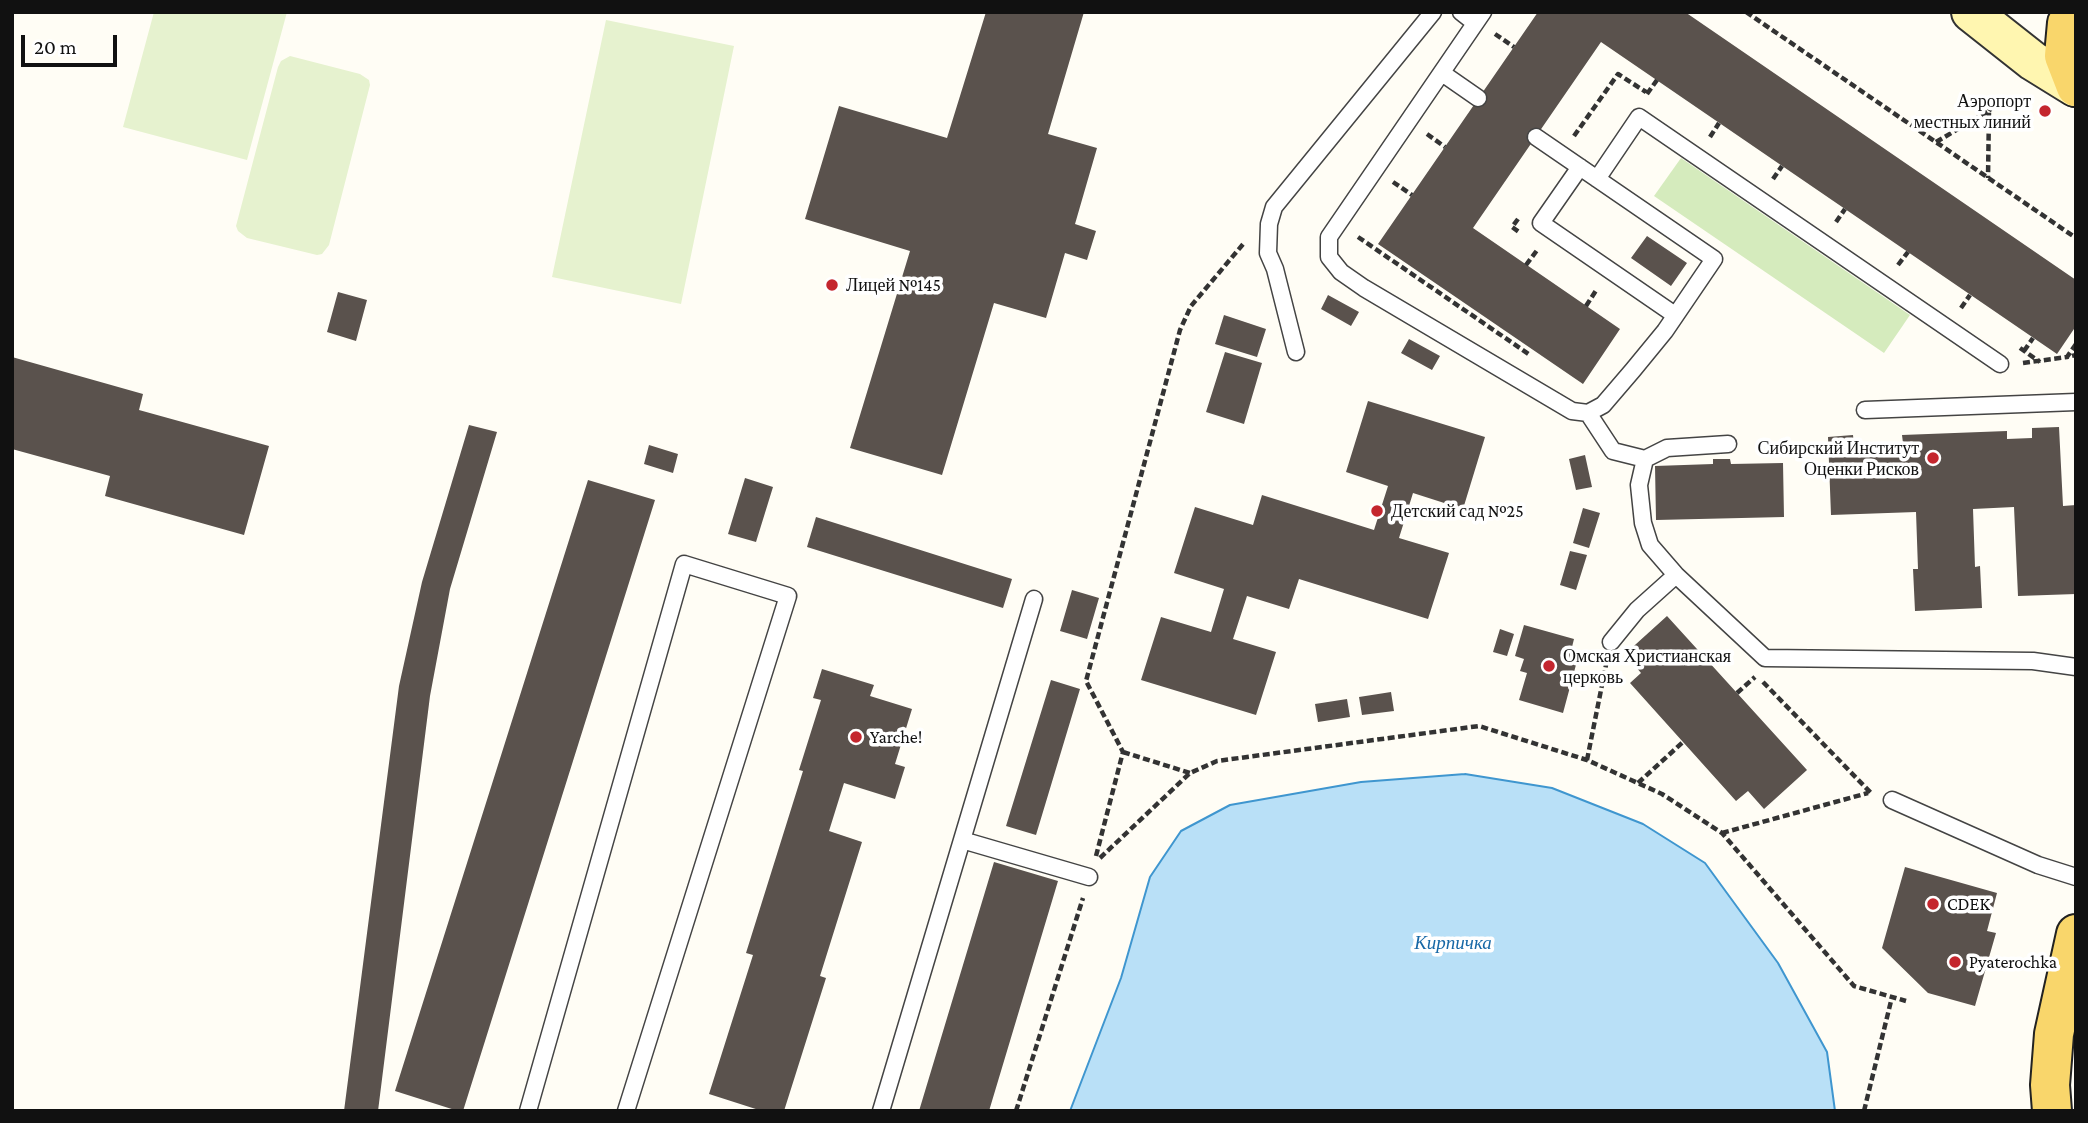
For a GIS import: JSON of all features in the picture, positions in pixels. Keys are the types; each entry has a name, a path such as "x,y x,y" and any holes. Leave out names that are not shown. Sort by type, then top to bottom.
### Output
{"main road":[{"path":"1971,12 1989,29 2033,61 2075,87"},
{"path":"2074,12 2067,23 2064,56 2075,87"},
{"path":"2052,1111 2050,1085 2054,1034 2076,934"}],"lane":[{"path":"1297,352 1275,269 1268,253 1269,224 1274,207 1433,12"},
{"path":"1461,12 1479,18 1329,237 1329,257 1341,272 1364,289 1572,411 1588,412 1603,405 1657,341 1714,259 1536,137"},
{"path":"1441,73 1478,98"},
{"path":"1597,179 1639,117 2000,364"},
{"path":"1580,167 1541,223 1675,315"},
{"path":"1865,411 2076,402"},
{"path":"1588,412 1613,451 1645,459 1667,448 1728,444"},
{"path":"1645,459 1639,485 1643,523 1650,545 1676,575 1765,658 2033,661 2076,667"},
{"path":"528,1111 684,564 788,596 626,1111"},
{"path":"1611,642 1637,610 1676,575"},
{"path":"881,1111 1034,599"},
{"path":"1892,800 2038,865 2076,877"},
{"path":"962,840 1089,877"}],"path":[{"path":"1746,12 2076,238"},
{"path":"1495,34 1514,47"},
{"path":"1647,93 1657,80"},
{"path":"1936,142 1989,111 1997,98"},
{"path":"1988,178 1989,111"},
{"path":"1710,136 1719,123"},
{"path":"1427,134 1445,147"},
{"path":"1773,179 1782,166"},
{"path":"1393,182 1412,195"},
{"path":"1274,207 1191,306 1180,330 1086,681 1123,752 1094,863 1190,773 1217,761 1479,726 1587,760 1662,794 1722,833 1854,986 1906,1001"},
{"path":"1836,222 1845,209"},
{"path":"1356,236 1535,359"},
{"path":"1526,265 1540,246"},
{"path":"1898,265 1908,252"},
{"path":"1586,306 1599,286"},
{"path":"1961,308 1970,295"},
{"path":"2024,351 2033,338"},
{"path":"2067,357 2076,344"},
{"path":"2000,364 2040,362 2076,355"},
{"path":"1587,760 1611,642"},
{"path":"1722,833 1868,793 1748,666"},
{"path":"1737,693 1757,676"},
{"path":"1638,783 1683,742"},
{"path":"1123,752 1190,773"},
{"path":"1016,1111 1089,877"},
{"path":"1864,1111 1892,997"}],"green space":[{"path":"154,12 287,12 247,160 123,127"},
{"path":"606,20 734,46 681,304 552,277"},
{"path":"290,56 360,74 369,80 370,85 329,245 322,254 317,255 247,238 236,226 278,67 281,61"},
{"path":"1681,158 1910,315 1884,353 1654,196"}],"water":[{"name":"Кирпичка","path":"1465,774 1552,788 1643,824 1705,863 1778,963 1827,1052 1835,1111 1070,1111 1121,978 1150,877 1181,831 1230,805 1361,782"}],"building":[{"path":"986,12 1084,12 1048,134 1097,148 1075,224 1096,231 1087,260 1065,253 1046,318 994,303 942,475 850,448 910,251 805,219 839,106 947,138"},
{"path":"1538,12 1685,12 2076,280 2076,326 2057,354 1601,42 1473,228 1620,329 1583,384 1378,244"},
{"path":"1647,236 1687,263 1671,286 1631,258"},
{"path":"338,292 367,300 356,341 327,332"},
{"path":"1328,295 1359,312 1351,326 1321,309"},
{"path":"1224,315 1266,329 1257,357 1215,344"},
{"path":"1409,339 1440,356 1432,370 1401,353"},
{"path":"1225,352 1262,363 1244,424 1206,412"},
{"path":"12,357 143,394 139,410 269,446 244,535 105,496 110,476 12,449"},
{"path":"1368,401 1485,437 1463,509 1413,493 1399,538 1449,553 1428,619 1299,579 1289,609 1247,596 1233,639 1276,652 1256,715 1141,680 1161,617 1211,632 1224,589 1174,573 1195,507 1253,525 1262,495 1374,530 1388,486 1346,472"},
{"path":"469,425 497,432 450,589 430,696 378,1111 344,1111 399,686 422,582"},
{"path":"2059,427 2063,506 2076,505 2076,594 2018,596 2014,507 1973,509 1975,567 1980,566 1982,608 1915,611 1913,569 1918,569 1916,512 1831,515 1828,437 1853,435 1854,445 1903,443 1902,435 2007,431 2007,439 2032,438 2032,428"},
{"path":"649,445 678,454 673,473 644,464"},
{"path":"1585,455 1592,487 1576,490 1569,459"},
{"path":"1713,459 1730,459 1731,464 1783,463 1784,517 1656,520 1655,466 1713,464"},
{"path":"745,478 773,487 756,542 728,534"},
{"path":"588,480 655,500 463,1111 458,1111 395,1091"},
{"path":"1583,508 1600,513 1589,548 1573,543"},
{"path":"816,517 1012,579 1003,608 807,547"},
{"path":"1570,551 1587,555 1576,590 1560,585"},
{"path":"1072,590 1099,598 1087,639 1060,631"},
{"path":"1667,616 1807,770 1764,809 1748,791 1736,801 1630,683 1641,673 1625,654"},
{"name":"Омская Христианская церковь","path":"1524,625 1574,639 1569,659 1577,661 1563,713 1519,700 1527,673 1520,671 1524,659 1515,656"},
{"path":"1500,629 1514,634 1507,656 1493,652"},
{"path":"822,669 874,685 870,696 912,709 895,764 905,767 895,799 844,783 829,831 862,842 820,976 826,978 784,1111 762,1111 709,1094 753,955 746,953 803,771 799,770 821,700 813,698"},
{"path":"1051,680 1080,689 1036,835 1006,826"},
{"path":"1391,692 1394,711 1362,715 1359,697"},
{"path":"1347,699 1350,717 1318,722 1315,704"},
{"path":"994,862 1058,881 989,1111 919,1111"},
{"path":"1905,867 1997,893 1987,931 1996,933 1975,1006 1928,993 1882,948"}],"place":[{"name":"Аэропорт местных линий","path":"2045,111"},
{"name":"Лицей №145","path":"832,285"},
{"name":"Сибирский Институт Оценки Рисков","path":"1933,458"},
{"name":"Детский сад №25","path":"1377,511"},
{"name":"Омская Христианская церковь","path":"1549,666"},
{"name":"Yarche!","path":"856,737"},
{"name":"CDEK","path":"1933,904"},
{"name":"Pyaterochka","path":"1955,962"}]}
